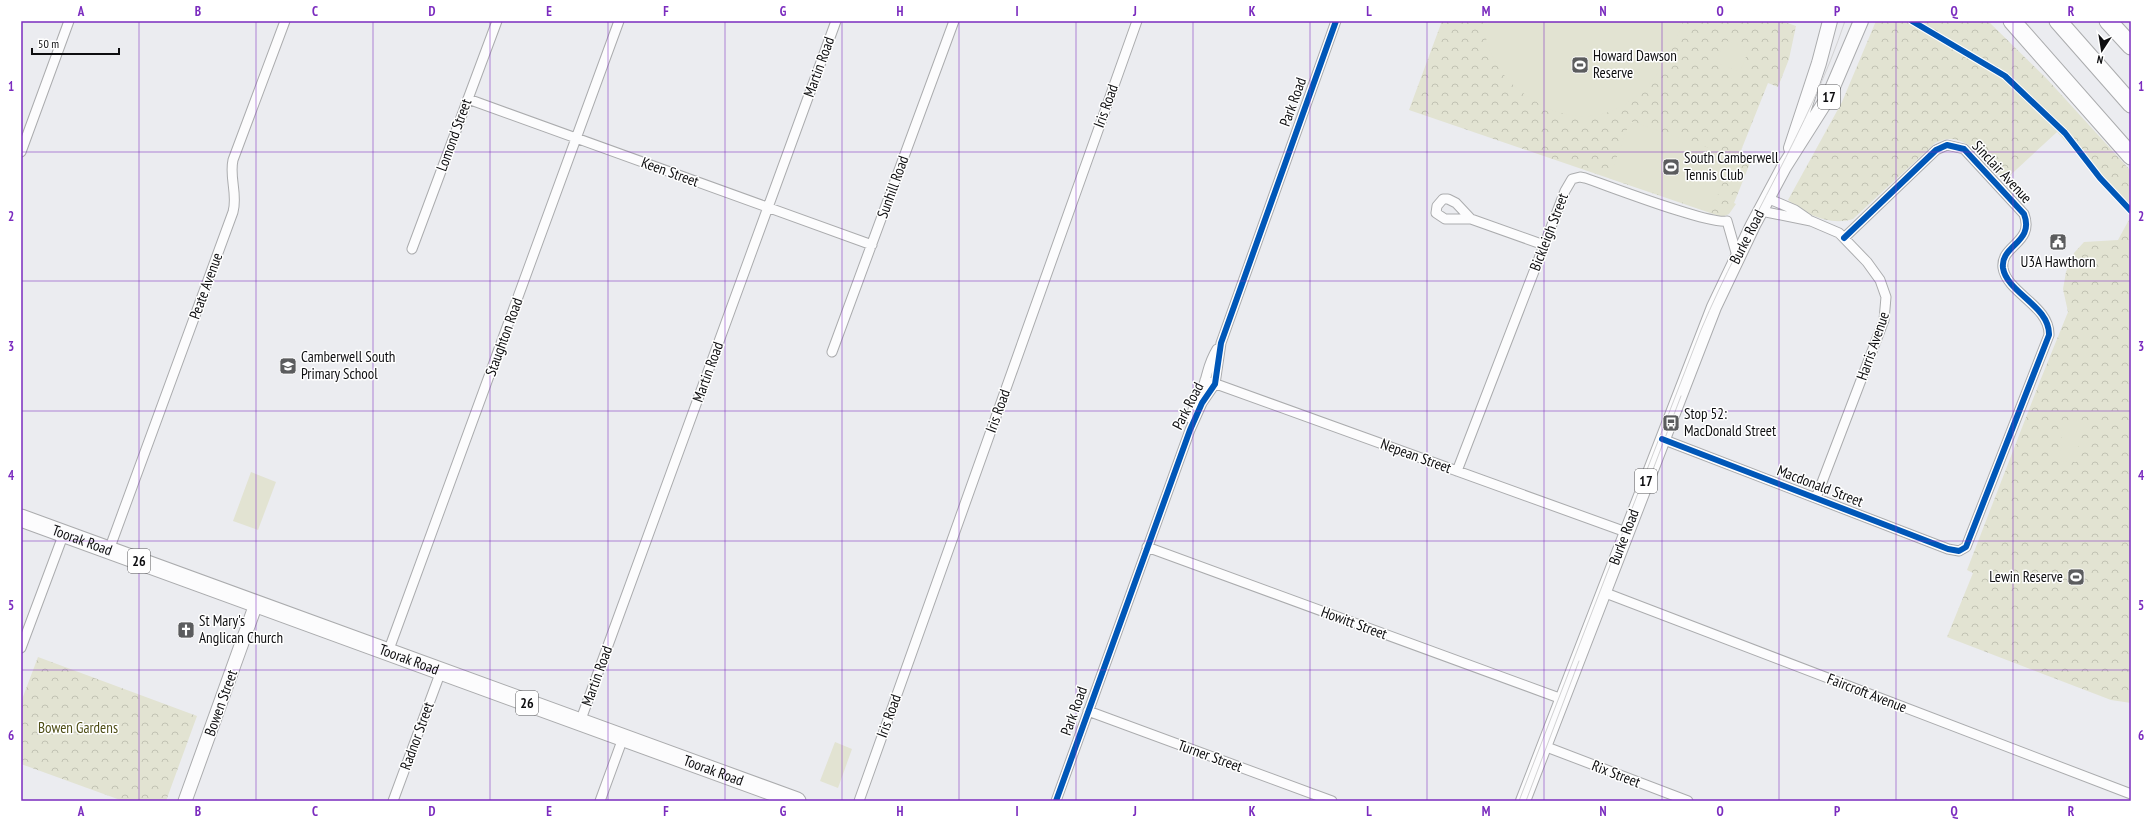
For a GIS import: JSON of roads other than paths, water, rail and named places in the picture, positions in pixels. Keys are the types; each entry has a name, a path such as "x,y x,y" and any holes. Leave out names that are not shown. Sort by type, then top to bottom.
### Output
{"highway":[{"path":"2012,21 2131,156"},
{"path":"2058,21 2131,104"},
{"path":"2108,21 2131,46"},
{"name":"Toorak Road","path":"21,518 580,722 778,798 797,801"}],"main road":[{"name":"Burke Road","path":"1784,167 1819,63 1830,21"},
{"name":"Burke Road","path":"1523,801 1704,330 1767,198 1784,167 1829,96 1861,21"}],"street":[{"path":"21,152 69,21"},
{"name":"Peate Avenue","path":"109,550 233,212 236,198 231,170 233,160 285,21"},
{"name":"Lomond Street","path":"412,249 496,21"},
{"name":"Staughton Road","path":"388,652 619,21"},
{"name":"Martin Road","path":"580,722 836,21"},
{"name":"Sunhill Road","path":"832,352 954,21"},
{"name":"Iris Road","path":"859,801 1137,21"},
{"name":"Park Road","path":"1190,430 1194,404 1205,380 1208,365 1221,343 1336,21"},
{"name":"Keen Street","path":"468,99 872,245"},
{"name":"Sinclair Avenue","path":"1844,238 1936,150 1947,145 1964,149 2024,214 2027,225 2024,236 2006,254 2003,269 2009,279 2045,319 2050,329 2049,335 1968,544"},
{"name":"Bickleigh Street","path":"1457,471 1565,191 1570,181 1575,177 1585,178 1719,222 1727,221 1738,256"},
{"name":"Harris Avenue","path":"1767,198 1795,210 1811,221"},
{"name":"Harris Avenue","path":"1761,211 1811,221 1834,230 1844,238 1867,262 1880,280 1886,297 1886,312 1816,498"},
{"path":"1471,219 1544,245"},
{"name":"Park Road","path":"1056,801 1190,430 1202,403 1215,384 1221,343"},
{"name":"Nepean Street","path":"1205,380 1626,532"},
{"name":"Macdonald Street","path":"1662,439 1948,549 1959,551 1963,550 1968,544"},
{"path":"21,648 64,533"},
{"name":"Howitt Street","path":"1147,547 1562,699"},
{"name":"Faircroft Avenue","path":"1603,592 2131,794"},
{"name":"Bowen Street","path":"185,801 256,604"},
{"name":"Radnor Street","path":"393,801 441,671"},
{"name":"Turner Street","path":"1088,711 1332,801"},
{"path":"600,801 623,738"},
{"name":"Rix Street","path":"1544,746 1688,801"}],"tram line":[{"path":"1519,801 1701,330 1718,291 1814,100 1845,21"},
{"path":"1649,480 1681,396"},
{"path":"1526,801 1579,661"}],"place":[{"name":"Howard Dawson Reserve","path":"1580,65"},
{"name":"South Camberwell Tennis Club","path":"1671,167"},
{"name":"U3A Hawthorn","path":"2058,242"},
{"name":"Camberwell South Primary School","path":"288,366"},
{"name":"Stop 52: MacDonald Street","path":"1671,423"},
{"name":"Lewin Reserve","path":"2076,577"},
{"name":"St Mary's Anglican Church","path":"186,630"}],"park label":[{"name":"Bowen Gardens","path":"78,728"}]}
